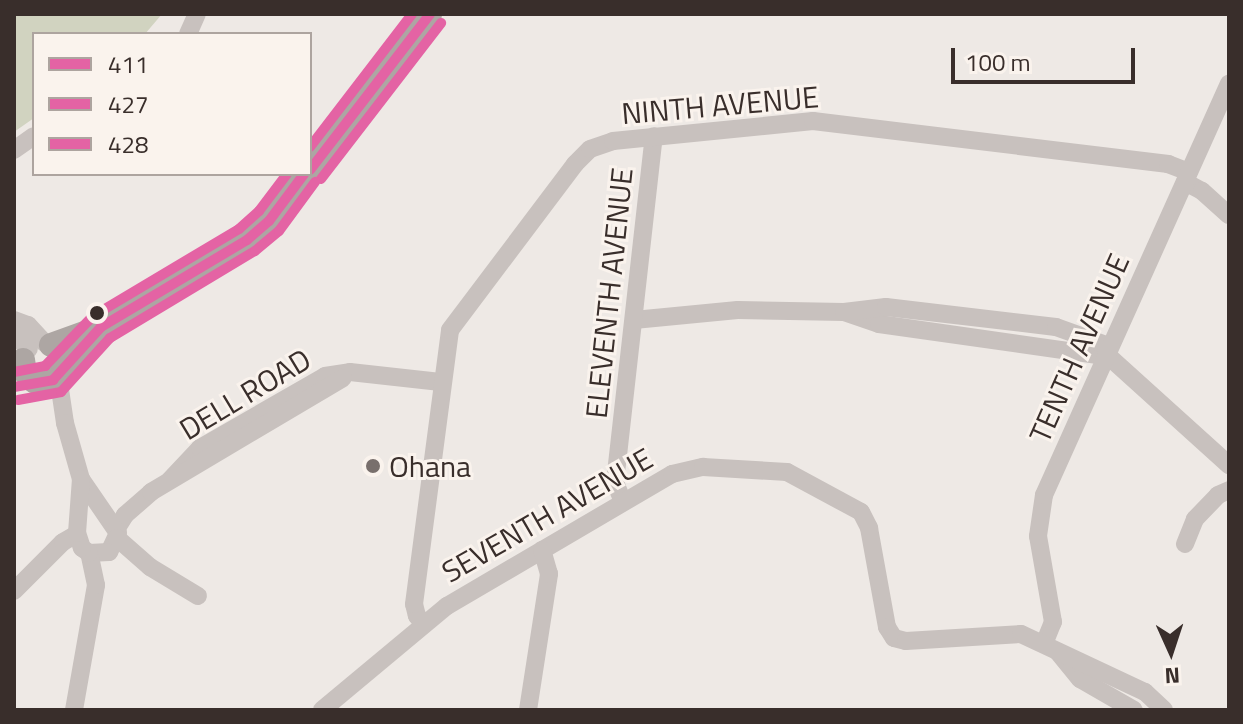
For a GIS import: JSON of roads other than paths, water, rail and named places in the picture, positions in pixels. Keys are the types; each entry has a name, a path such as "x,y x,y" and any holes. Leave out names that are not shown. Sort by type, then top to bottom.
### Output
{"main road":[{"path":"312,160 331,122 412,14"},
{"path":"312,164 430,14"},
{"path":"35,363 247,240 269,221 303,176"}],"street":[{"name":"TENTH AVENUE","path":"1051,648 1053,622 1038,536 1039,510 1229,84"},
{"name":"NINTH AVENUE","path":"424,624 417,616 414,604 440,382 452,326 580,158 603,143 817,121 1168,164 1229,215"},
{"name":"ELEVENTH AVENUE","path":"623,502 615,482 654,136"},
{"path":"14,150 32,137"},
{"path":"634,320 760,309 844,312 879,324 1107,352 1224,461 1224,492 1193,521 1185,544"},
{"path":"14,320 28,325 35,363 65,423 97,542"},
{"name":"DELL ROAD","path":"151,492 97,542 88,517 151,492 170,480 200,448 298,389 331,374 357,372 440,382"},
{"name":"SEVENTH AVENUE","path":"322,710 451,603 686,468 773,469 792,473 847,503 864,517 886,625 894,638 908,641 1011,632 1095,666 1145,692 1164,710"},
{"path":"74,710 96,585 97,542 102,514 81,479"},
{"path":"14,591 53,554 97,542 150,567 198,596"},
{"path":"528,710 548,579 542,550"},
{"path":"1051,648 1080,679 1134,710"}],"place":[{"name":"Ohana","path":"373,466"}]}
